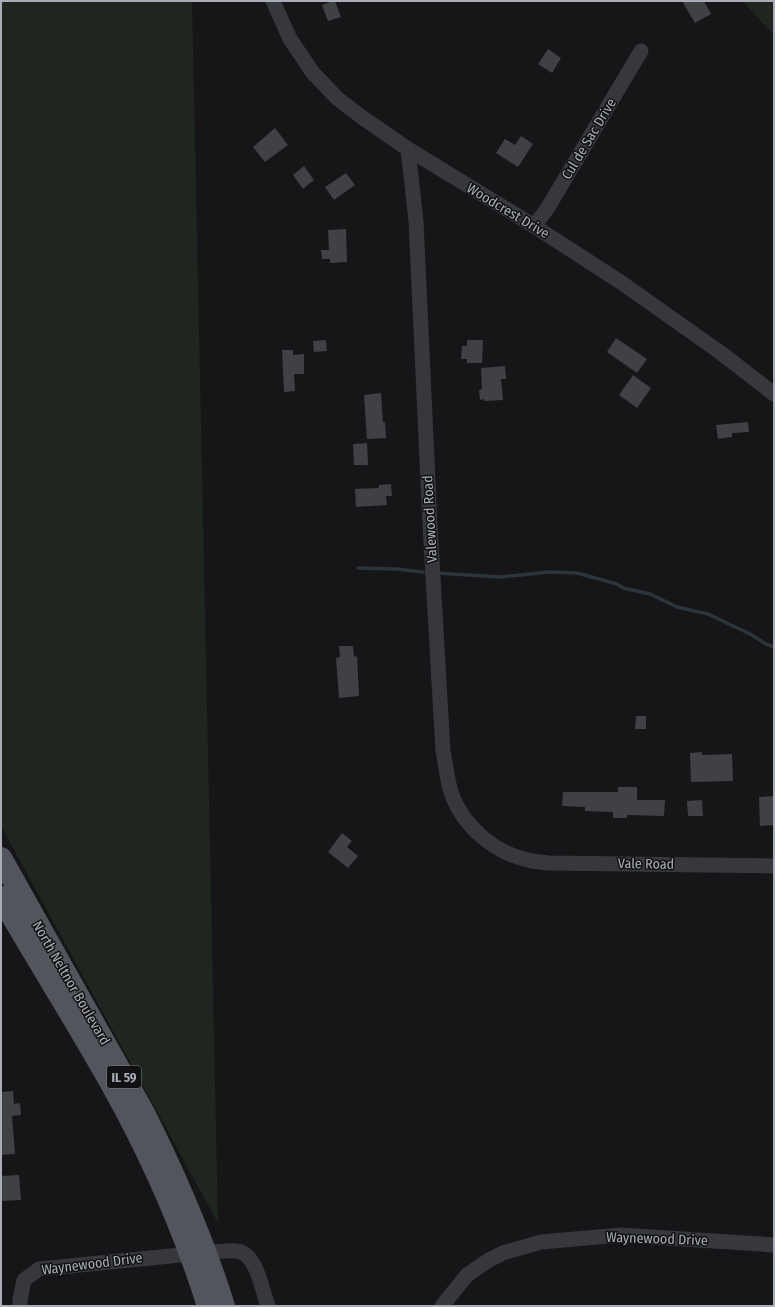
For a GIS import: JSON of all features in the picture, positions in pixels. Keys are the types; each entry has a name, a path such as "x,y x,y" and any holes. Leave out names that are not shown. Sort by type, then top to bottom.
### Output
{"main road":[{"name":"North Neltnor Boulevard","path":"1,858 144,1113 178,1184 198,1253 208,1306"},
{"name":"North Neltnor Boulevard","path":"6,906 117,1094 160,1182 198,1253 224,1306"}],"street":[{"name":"Woodcrest Drive","path":"274,1 278,15 302,59 320,81 338,99 408,149 534,226 656,306 774,394"},
{"name":"Cul de Sac Drive","path":"534,226 547,209 641,51"},
{"name":"Valewood Road","path":"408,149 416,220 430,525 443,750 451,794 464,817 482,838 518,857"},
{"name":"Vale Road","path":"518,857 549,863 774,866"},
{"name":"Waynewood Drive","path":"442,1306 467,1276 489,1260 503,1253 542,1242 621,1235 774,1245"},
{"name":"Waynewood Drive","path":"20,1306 24,1280 39,1269 198,1253 238,1251 247,1255 256,1269 268,1306"}],"shaded area":[{"path":"1,1 192,1 218,1223 1,826"},
{"path":"742,1 774,1 774,35"}],"building":[{"path":"335,1 341,17 328,21 322,5"},
{"path":"682,1 704,1 711,14 695,23"},
{"path":"548,49 561,58 552,73 538,64"},
{"path":"275,128 288,145 265,162 253,147"},
{"path":"521,136 533,144 518,167 496,153 505,139 515,145"},
{"path":"304,166 314,180 303,189 293,175"},
{"path":"346,173 355,185 334,200 325,187"},
{"path":"346,229 347,262 330,263 330,259 322,259 321,250 329,250 328,230"},
{"path":"616,338 647,359 637,373 607,352"},
{"path":"326,340 327,351 314,352 313,341"},
{"path":"467,340 483,340 482,363 467,363 467,359 461,359 462,346 467,346"},
{"path":"282,350 293,350 293,355 304,354 304,374 294,374 295,391 284,392"},
{"path":"505,366 506,379 501,379 503,400 480,400 479,390 482,389 481,368"},
{"path":"633,375 651,388 637,408 619,395"},
{"path":"381,393 383,422 385,422 386,438 367,439 364,395"},
{"path":"748,422 749,432 732,433 732,437 718,439 716,425"},
{"path":"367,443 368,465 354,465 353,444"},
{"path":"391,484 392,496 386,496 387,505 356,507 355,489 379,488 379,485"},
{"path":"339,646 353,646 354,657 357,656 359,696 339,698 336,658 340,657"},
{"path":"636,716 646,716 646,729 635,729"},
{"path":"702,752 702,755 732,754 733,781 691,782 690,753"},
{"path":"618,787 637,787 637,800 665,800 664,816 627,815 627,818 613,818 613,812 585,811 585,807 562,806 563,792 618,792"},
{"path":"774,796 774,825 760,826 759,797"},
{"path":"702,800 703,816 688,816 687,801"},
{"path":"342,833 352,841 347,847 358,856 348,868 328,852"},
{"path":"13,1091 14,1104 20,1103 21,1115 12,1116 15,1154 1,1155 1,1092"},
{"path":"19,1175 21,1200 1,1201 1,1176"}],"waterway":[{"path":"358,568 396,569 423,572"},
{"path":"437,573 500,577 549,572 577,573 617,584 623,588 650,594 677,607 708,614 774,647"}]}
